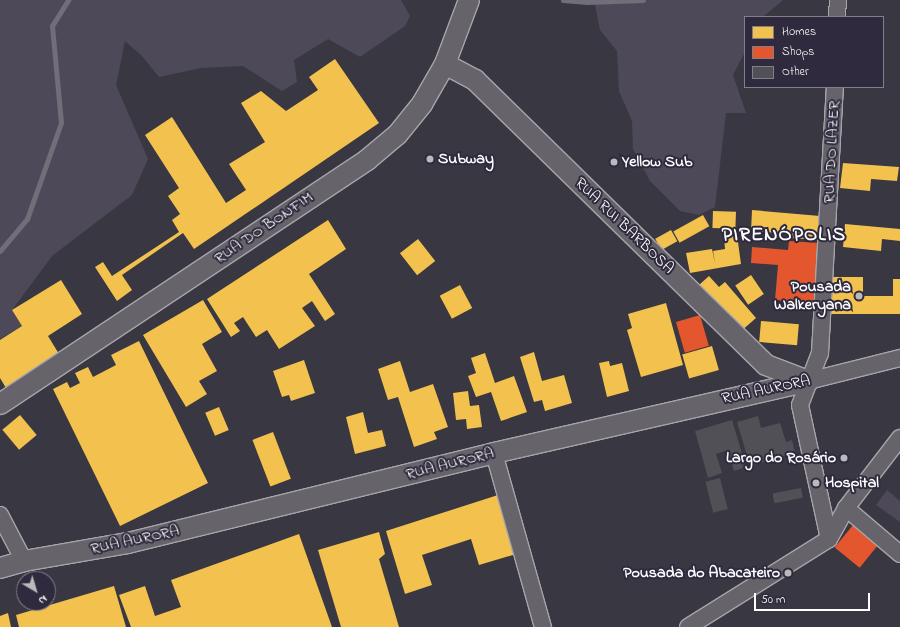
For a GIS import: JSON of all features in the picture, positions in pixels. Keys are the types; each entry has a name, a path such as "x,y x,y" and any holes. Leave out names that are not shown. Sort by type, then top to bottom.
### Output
{"main road":[{"name":"RUA DO BONFIM","path":"0,404 367,160 397,135 422,104 445,64 469,0"},
{"name":"RUA RUI BARBOSA","path":"445,64 474,80 766,365 808,381"},
{"path":"743,395 762,385 766,376 766,365"},
{"name":"RUA AURORA","path":"0,568 24,561 128,543 494,453 808,381"}],"street":[{"path":"837,16 838,0"},
{"name":"RUA DO LAZER","path":"808,381 820,353 835,88"},
{"name":"RUA AURORA","path":"808,381 900,358"},
{"path":"808,381 800,404 829,539"},
{"path":"694,626 829,539 846,508 900,438"},
{"path":"494,453 544,627"},
{"path":"846,508 900,554"},
{"path":"0,515 24,561"}],"shaded area":[{"path":"0,0 401,0 410,16 405,26 360,57 328,39 294,60 297,82 282,91 243,66 201,68 159,77 142,56 125,41 116,85 148,159 132,195 52,256 12,310 22,326 0,339"},
{"path":"594,0 783,0 764,16 744,16 744,54 733,75 746,113 726,113 715,207 699,215 680,211 650,181 633,149 632,121 619,91 617,51 600,30"},
{"path":"887,490 900,501 900,522 876,505"}],"building: Homes":[{"path":"335,59 379,123 194,249 183,233 122,275 132,290 117,301 95,267 103,262 112,276 179,232 172,220 180,214 168,196 179,188 145,135 172,117 226,203 246,190 229,164 265,142 241,103 261,91 286,111 318,90 309,77"},
{"path":"843,163 899,167 897,181 871,179 870,191 840,188"},
{"path":"752,210 820,216 817,240 790,238 790,234 751,231"},
{"path":"713,211 736,212 735,229 712,228"},
{"path":"703,215 709,226 680,243 673,231"},
{"path":"328,220 346,249 309,274 335,314 325,321 312,301 302,308 315,326 279,349 267,330 256,337 243,317 234,323 240,331 231,337 207,299"},
{"path":"845,224 900,229 900,241 882,239 881,251 843,247"},
{"path":"671,230 677,241 662,250 655,239"},
{"path":"737,235 741,264 690,273 686,253 712,249 715,263 713,251 725,249 724,237"},
{"path":"418,239 435,261 417,275 400,253"},
{"path":"751,275 764,294 748,305 735,286"},
{"path":"709,276 719,287 725,282 756,318 740,332 699,285"},
{"path":"828,277 863,277 863,296 893,296 893,279 900,279 900,314 828,314"},
{"path":"61,280 82,314 48,336 59,354 6,388 0,378 0,340 22,326 12,310"},
{"path":"460,285 472,308 452,319 440,296"},
{"path":"203,300 222,332 202,344 217,371 199,381 207,394 186,407 143,335"},
{"path":"666,303 683,365 641,377 627,330 632,328 628,314"},
{"path":"761,321 799,324 797,345 759,342"},
{"path":"139,341 208,483 120,526 53,389 67,382 70,388 80,383 75,373 88,367 93,377 116,365 111,355"},
{"path":"712,346 719,370 689,379 682,355"},
{"path":"534,352 542,381 564,375 572,403 545,411 542,400 534,402 520,357"},
{"path":"485,353 495,383 514,376 527,412 501,421 491,392 476,397 468,376 476,373 471,358"},
{"path":"304,360 315,393 291,401 289,395 282,397 273,371"},
{"path":"400,361 410,392 433,384 448,427 434,432 437,439 414,447 398,397 388,400 378,369"},
{"path":"609,361 610,366 622,363 629,391 607,397 599,363"},
{"path":"468,391 470,406 479,405 482,427 467,429 466,419 456,420 453,393"},
{"path":"219,407 229,430 215,436 205,413"},
{"path":"363,412 368,433 382,430 386,446 355,454 346,417"},
{"path":"20,415 37,435 19,450 2,430"},
{"path":"273,432 291,479 270,487 252,440"},
{"path":"498,495 516,554 479,565 471,539 422,555 432,585 405,594 386,531"},
{"path":"379,532 385,554 379,559 399,627 341,627 318,550"},
{"path":"299,534 332,627 131,627 119,595 145,586 155,616 181,607 171,580"},
{"path":"114,586 126,627 19,627 16,615 30,611 56,611 56,603"},
{"path":"8,613 11,627 0,627 0,616"}],"building: Shops":[{"path":"789,241 819,243 814,303 775,300 778,265 751,263 752,247 788,250"},
{"path":"700,315 709,346 685,353 676,322"},
{"path":"853,525 878,545 860,568 835,548"}],"building: Other":[{"path":"758,416 761,428 780,423 786,442 792,440 795,453 750,466 737,422"},
{"path":"732,420 746,467 734,471 728,450 716,454 722,473 708,478 695,431"},
{"path":"720,478 728,509 713,513 705,482"},
{"path":"801,488 803,498 774,503 773,494"}],"waterway":[{"path":"0,251 27,219 61,123 52,26 68,0"},
{"path":"563,0 587,2 643,0"}],"place":[{"name":"Subway","path":"430,159"},
{"name":"Yellow Sub","path":"614,162"},
{"name":"Pousada Walkeryana","path":"859,296"},
{"name":"Largo do Rosário","path":"844,458"},
{"name":"Hospital","path":"816,483"},
{"name":"Pousada do Abacateiro","path":"788,573"}],"district":[{"name":"PIRENÓPOLIS","path":"784,235"}]}
